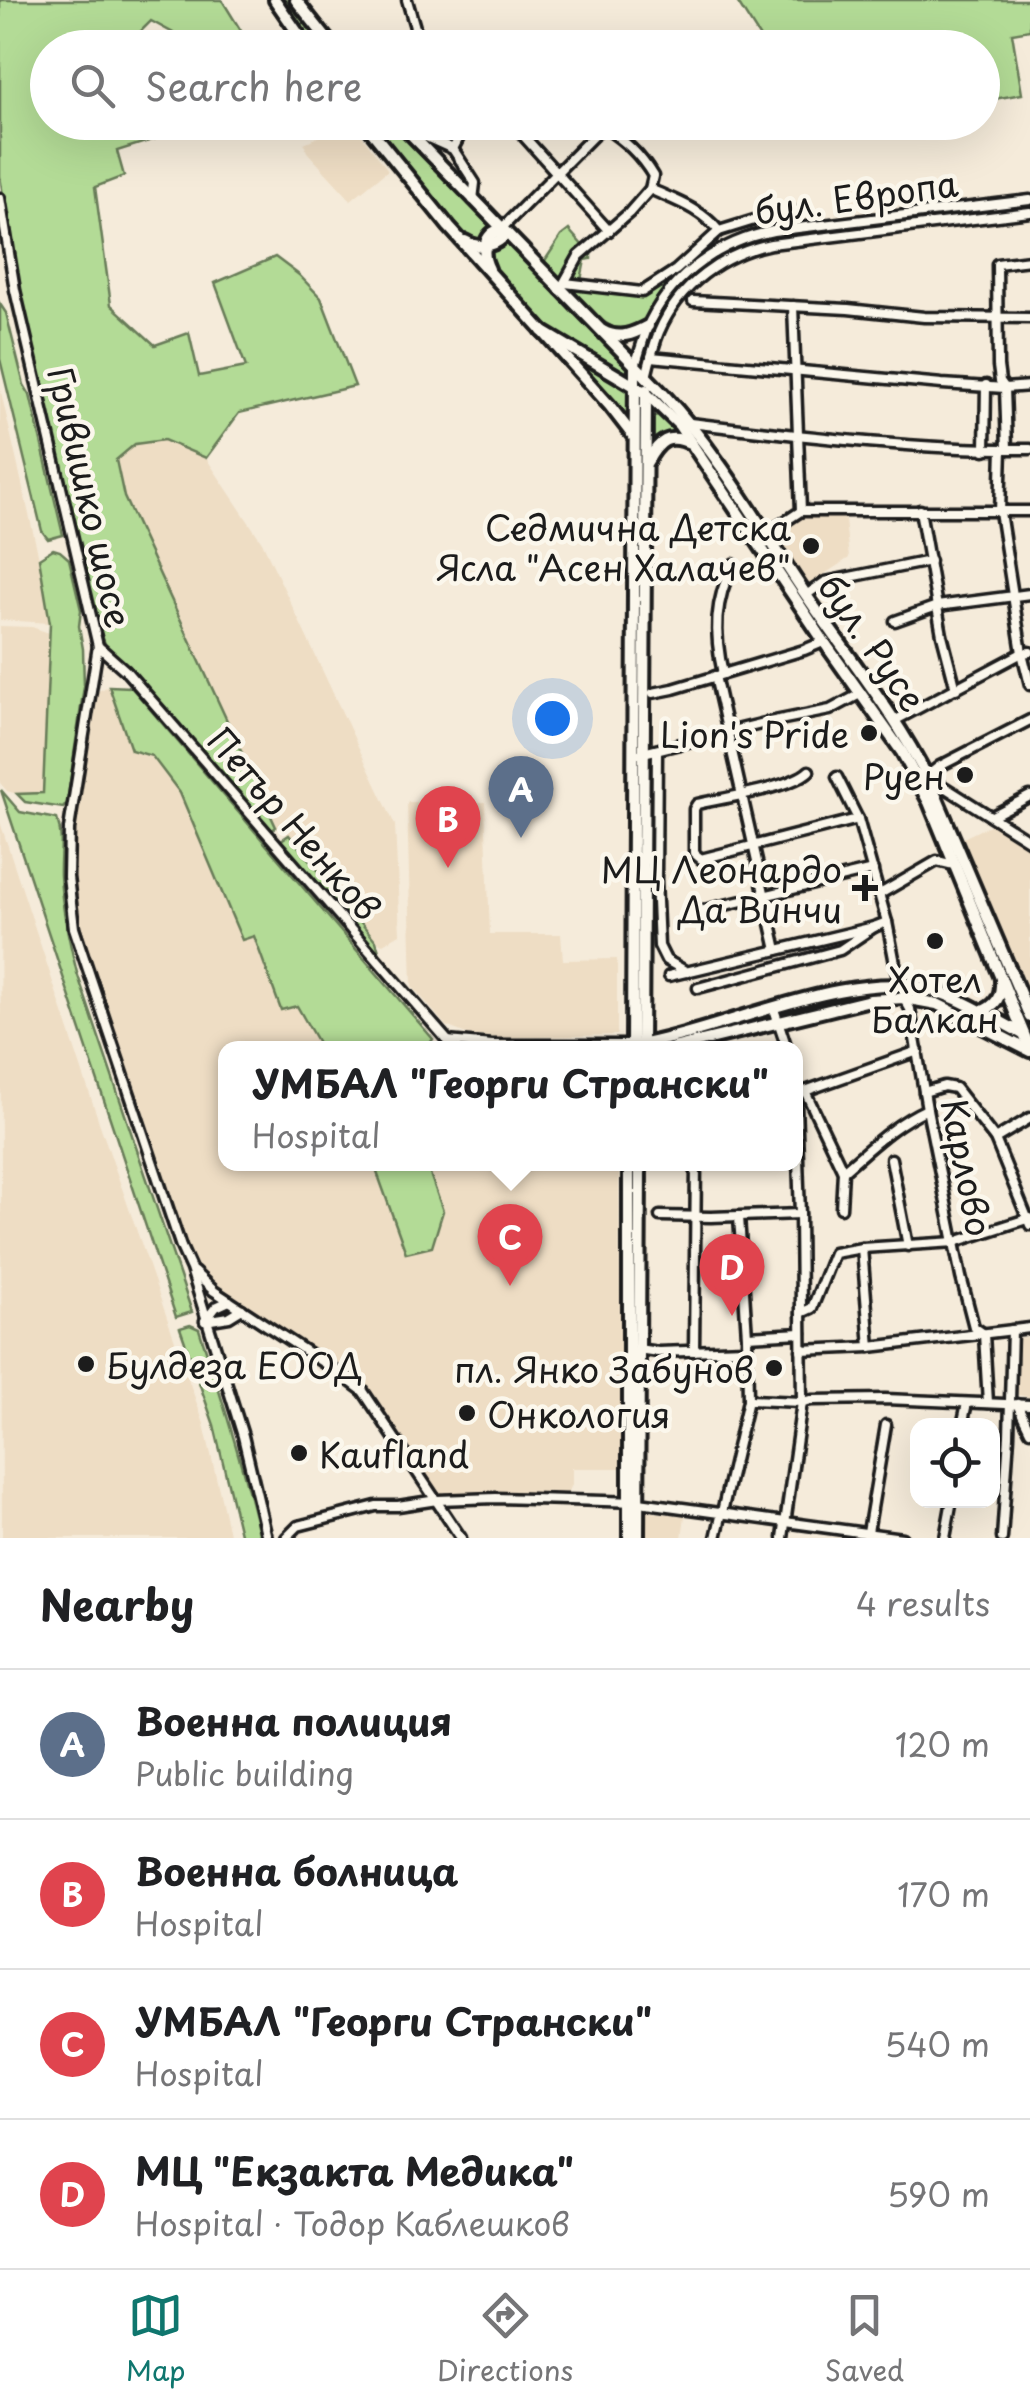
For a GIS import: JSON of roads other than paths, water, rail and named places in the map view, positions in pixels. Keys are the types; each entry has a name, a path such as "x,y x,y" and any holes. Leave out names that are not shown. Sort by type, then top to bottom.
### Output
{"main road":[{"path":"275,0 296,30"},
{"path":"296,0 320,30"},
{"name":"бул. Русе","path":"379,140 498,284 634,437"},
{"name":"бул. Русе","path":"416,140 690,422 894,721 927,776 954,865 1030,1050"},
{"path":"449,227 466,242 485,246 500,240 500,229"},
{"path":"485,246 486,263 498,284"},
{"path":"597,328 627,336 648,326"},
{"name":"бул. Русе","path":"542,331 646,393 692,444 933,800 1030,1017"},
{"path":"635,366 637,1041"},
{"path":"637,1041 646,377"},
{"path":"646,463 665,440 679,438 692,444"},
{"path":"980,1012 996,1003 1001,992 1000,974"},
{"path":"659,1041 820,996 899,984 939,992 1027,1036"},
{"path":"701,1041 870,1000 904,998 937,1004 1030,1050"},
{"path":"629,1171 634,1502 638,1538"},
{"path":"634,1349 640,1171"},
{"path":"629,1538 634,1502"}],"street":[{"path":"407,0 416,30"},
{"path":"433,140 453,149 476,183 473,200"},
{"path":"453,149 457,140"},
{"path":"528,140 610,230"},
{"path":"500,229 590,140"},
{"path":"624,140 653,176 650,189 628,214 579,256 562,287 642,292 676,270 719,231 790,209"},
{"path":"650,189 708,217 719,231"},
{"name":"Гривишко шосе","path":"0,198 15,290 98,646 69,829 68,877 74,928 191,1269 243,1436 267,1538"},
{"name":"бул. Европа","path":"635,366 648,326 664,299 691,270 719,250 748,237 1030,200"},
{"name":"бул. Европа","path":"646,377 661,328 679,298 709,270 738,254 771,244 1030,212"},
{"path":"1030,260 997,264 998,366 1000,381 1006,388 1000,512 1030,686"},
{"path":"693,300 924,317 1030,318"},
{"path":"793,306 801,510"},
{"path":"651,357 942,384 1030,386"},
{"path":"985,450 986,385"},
{"path":"690,422 796,436 985,450 1030,449"},
{"path":"766,534 801,510 1030,511"},
{"path":"920,510 956,689"},
{"path":"806,595 826,582 930,561"},
{"path":"732,564 717,613 719,675 752,848 777,950"},
{"path":"896,621 937,606 1030,594"},
{"path":"653,693 823,642"},
{"name":"Петър Ненков","path":"98,646 125,670 446,1041"},
{"path":"894,721 1026,653"},
{"path":"638,754 830,710 860,694"},
{"path":"1030,720 927,776 1030,841"},
{"path":"657,750 659,946 666,960 687,972"},
{"path":"810,771 742,796 697,804 694,854 701,859 858,819"},
{"path":"836,777 858,819 887,922 899,984"},
{"path":"933,800 952,792"},
{"path":"992,816 1030,796"},
{"path":"643,824 656,806"},
{"path":"880,894 938,861 954,865"},
{"path":"704,910 873,870"},
{"path":"670,976 887,922"},
{"path":"698,988 840,950 874,927"},
{"name":"Карлово","path":"904,998 910,1008 961,1278 974,1327 984,1334 988,1404"},
{"path":"774,1009 785,1041"},
{"path":"803,1089 918,1052"},
{"path":"801,1314 812,1308 834,1253 955,1242 1029,1220 994,1138 955,1088 944,1086 924,1092"},
{"path":"803,1094 843,1171 840,1208"},
{"path":"843,1171 893,1128 927,1110"},
{"path":"994,1138 1030,1118"},
{"path":"891,1159 908,1246"},
{"path":"694,1351 696,1171"},
{"path":"783,1538 802,1402 798,1171"},
{"path":"660,1216 800,1214"},
{"path":"716,1538 748,1400 739,1217"},
{"path":"862,1248 870,1347"},
{"path":"191,1269 206,1286 363,1391 461,1538"},
{"path":"206,1321 216,1307 229,1301"},
{"path":"206,1321 229,1317 242,1309"},
{"path":"802,1350 870,1347 1030,1328"},
{"path":"1002,1538 1013,1404 1012,1330"},
{"path":"746,1336 802,1333"},
{"path":"634,1349 746,1349"},
{"path":"748,1400 885,1399 1030,1405"},
{"path":"964,1418 967,1404"},
{"path":"1013,1404 1030,1431"},
{"path":"867,1535 886,1425"},
{"path":"286,1538 298,1526 376,1506 496,1498 634,1502 902,1538"},
{"path":"945,1538 951,1508"}],"place":[{"name":"Седмична Детска Ясла \"Асен Халачев\"","path":"811,546"},
{"name":"Lion's Pride","path":"869,733"},
{"name":"Руен","path":"965,775"},
{"name":"Военна полиция","path":"521,838"},
{"name":"Военна болница","path":"448,868"},
{"name":"МЦ Леонардо Да Винчи","path":"865,888"},
{"name":"Хотел Балкан","path":"935,941"},
{"name":"УМБАЛ \"Георги Странски\"","path":"510,1286"},
{"name":"МЦ \"Екзакта Медика\"","path":"732,1316"},
{"name":"Булдеза ЕООД","path":"86,1364"},
{"name":"пл. Янко Забунов","path":"774,1368"},
{"name":"Онкология","path":"467,1413"},
{"name":"Kaufland","path":"299,1453"}]}
